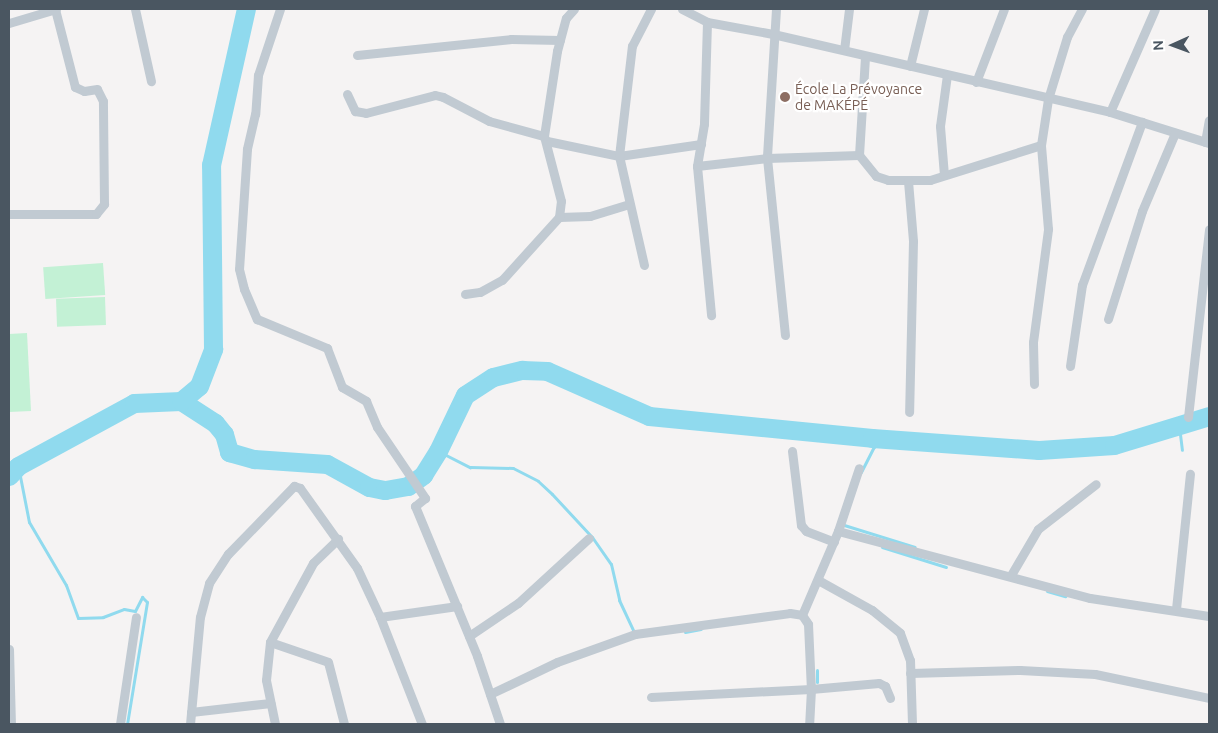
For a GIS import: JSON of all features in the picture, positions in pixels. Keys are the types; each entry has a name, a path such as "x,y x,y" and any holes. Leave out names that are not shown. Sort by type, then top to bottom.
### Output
{"street":[{"path":"9,23 55,9 75,86 84,91 97,89 103,101 104,204 96,214 9,214"},
{"path":"135,9 151,81"},
{"path":"280,9 258,75 255,114 247,149 239,269 244,289 257,319 327,348 342,387 366,400 377,427 425,498 415,506 469,636 500,724"},
{"path":"465,294 480,292 502,280 559,217 561,201 546,138 560,40 566,18 574,9"},
{"path":"644,265 619,156 632,46 651,9"},
{"path":"776,9 772,34 767,158 784,335"},
{"path":"844,50 849,9"},
{"path":"910,66 924,9"},
{"path":"976,82 1004,9"},
{"path":"1034,384 1033,342 1048,229 1041,145 1048,99 1067,37 1082,9"},
{"path":"1110,112 1155,9"},
{"path":"687,10 708,22 844,50 1110,112 1207,143 1209,120"},
{"path":"708,22 698,166 711,315"},
{"path":"357,55 511,39 560,40"},
{"path":"865,56 859,155 876,176 888,180 908,181 944,175 1041,145"},
{"path":"944,175 940,126 947,75"},
{"path":"347,94 355,111 366,113 435,95 443,97 489,121 546,138 619,156 701,144"},
{"path":"1070,366 1082,285 1142,122"},
{"path":"1108,320 1139,220 1175,132"},
{"path":"698,166 767,158 859,155"},
{"path":"908,181 913,241 909,412"},
{"path":"559,217 590,216 629,204"},
{"path":"1188,416 1209,230"},
{"path":"792,451 801,525 806,531 834,542"},
{"path":"802,615 834,542 859,468"},
{"path":"1176,609 1190,474"},
{"path":"1011,575 1038,529 1096,484"},
{"path":"190,724 204,599 209,583 228,554 294,486 300,488 338,539 356,568 380,617 422,724"},
{"path":"838,531 1011,575 1090,598 1176,609 1209,616"},
{"path":"469,636 518,603 589,538"},
{"path":"275,724 265,668 270,642 313,563 338,539"},
{"path":"818,580 893,625 906,642 910,673 912,724"},
{"path":"380,617 457,606"},
{"path":"490,694 557,662 635,634 790,613 802,615 808,624 811,689 809,724"},
{"path":"120,724 136,616"},
{"path":"270,642 328,662 344,724"},
{"path":"9,649 11,720"},
{"path":"910,673 1020,670 1095,674 1209,698"},
{"path":"651,697 811,689 879,683 884,686 890,698"},
{"path":"191,712 270,703"}],"green space":[{"path":"103,263 105,295 45,299 43,267"},
{"path":"105,297 106,325 57,327 56,299"},
{"path":"27,333 31,411 9,412 9,334"}],"waterway":[{"path":"9,476 18,466 134,403 181,401 199,386 213,349 211,165 246,9"},
{"path":"181,401 215,423 224,434 229,452 254,459 327,464 369,487 385,490 408,486 423,475 438,451 465,395 493,377 522,370 547,371 649,416 872,438 1039,450 1114,445 1209,416"},
{"path":"1179,426 1182,450"},
{"path":"861,472 874,447 872,438"},
{"path":"438,451 470,467 513,468 538,481 592,537 611,564 619,600 634,632"},
{"path":"18,466 29,522 66,585 78,618 103,617 124,609 135,611 142,597 147,602 127,724"},
{"path":"844,525 915,547"},
{"path":"882,547 946,567"},
{"path":"1047,591 1065,596"},
{"path":"685,632 701,629"},
{"path":"817,670 817,682"}],"place":[{"name":"École La Prévoyance de MAKÉPÉ","path":"785,97"}]}
